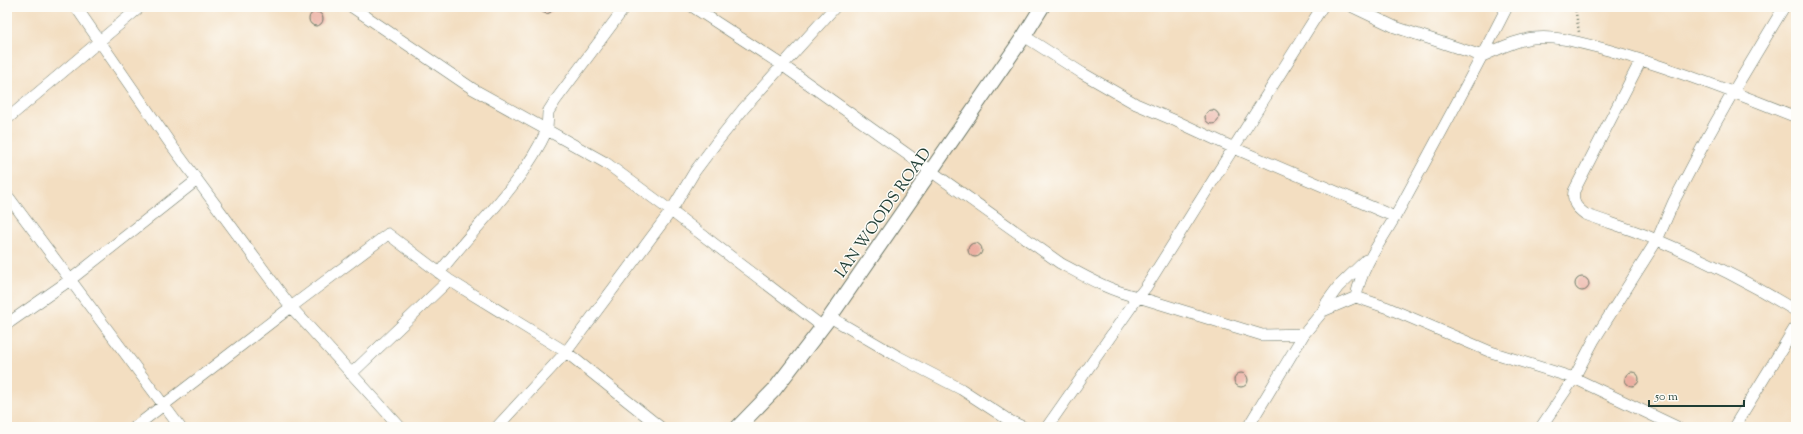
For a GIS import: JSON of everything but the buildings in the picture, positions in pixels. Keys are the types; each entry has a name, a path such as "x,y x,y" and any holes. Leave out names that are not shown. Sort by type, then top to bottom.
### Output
{"street":[{"path":"76,7 172,146 290,307 400,427"},
{"path":"7,119 140,7"},
{"path":"352,7 473,89 606,163 826,322 961,389 1010,421 1023,427"},
{"path":"439,273 457,250 474,233 493,210 540,145 547,130 548,112 554,101 625,7"},
{"path":"693,7 782,65 930,172 1060,263 1095,283 1119,292 1262,334 1304,334"},
{"path":"497,427 566,352 671,211 695,171 716,143 782,65 835,7"},
{"name":"IAN WOODS ROAD","path":"738,427 774,390 826,322 1024,36 1042,7"},
{"path":"1047,427 1146,287 1322,7"},
{"path":"1353,7 1395,27 1482,56 1510,44 1534,38 1560,38 1580,42 1641,60 1732,92 1796,117"},
{"path":"1356,297 1358,284 1370,256 1395,217 1507,7"},
{"path":"1541,427 1574,378 1598,334 1657,240 1677,195 1732,92 1784,7"},
{"path":"1024,36 1082,73 1136,104 1395,217"},
{"path":"1641,60 1574,191 1573,199 1576,206 1585,214 1657,240 1750,284 1796,311"},
{"path":"7,324 70,280 198,180"},
{"path":"7,195 180,427"},
{"path":"135,427 290,307 388,234 439,273 566,352 660,427"},
{"path":"1248,427 1304,334 1323,311 1327,302 1338,288 1370,256"},
{"path":"351,374 450,280"},
{"path":"1323,311 1356,297 1388,308 1491,352 1574,378 1677,427"},
{"path":"1734,427 1796,326"}],"path":[{"path":"1575,7 1580,42"}]}
